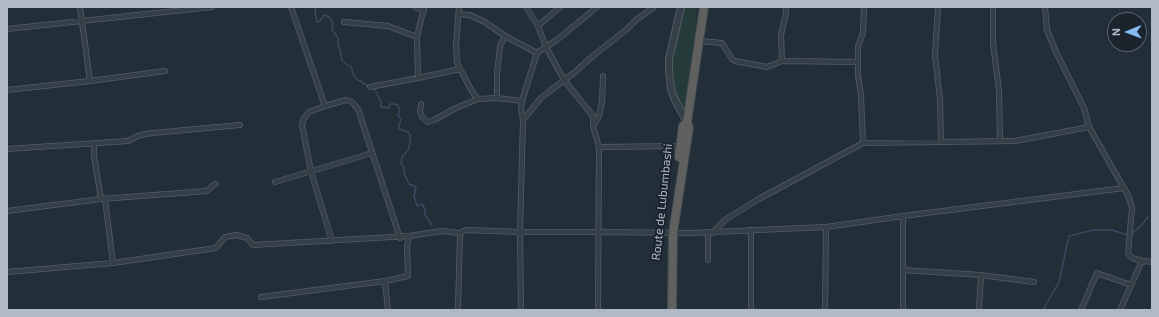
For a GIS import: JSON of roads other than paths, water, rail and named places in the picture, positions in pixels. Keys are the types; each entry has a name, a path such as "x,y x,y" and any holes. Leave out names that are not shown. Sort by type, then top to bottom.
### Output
{"highway":[{"name":"Route de Lubumbashi","path":"672,310 671,233 689,128 687,122 704,7"},
{"name":"Route de Lubumbashi","path":"666,310 671,233 683,126 687,122"}],"street":[{"path":"80,7 90,81"},
{"path":"7,28 212,7"},
{"path":"291,7 325,106"},
{"path":"415,7 424,9 417,37 418,78"},
{"path":"459,7 456,44 457,62 473,93 478,99"},
{"path":"526,7 538,26 546,47 564,80 593,116 593,126 598,147 598,310"},
{"path":"538,26 560,7"},
{"path":"521,310 520,232 523,120 521,110 522,101 537,53 563,35 597,7"},
{"path":"523,120 540,100 626,30 636,20 654,7"},
{"path":"681,7 669,59 669,73 675,100 687,122"},
{"path":"782,61 781,35 786,7"},
{"path":"863,143 861,96 858,75 858,46 863,33 864,7"},
{"path":"938,7 935,55 940,100 941,141"},
{"path":"993,7 993,44 999,91 1000,141"},
{"path":"1045,7 1047,30 1084,108 1089,127 1128,195 1132,208 1128,253 1132,258 1152,262"},
{"path":"459,14 470,15 485,22 505,36 537,53"},
{"path":"344,22 388,26 417,37"},
{"path":"497,98 497,74 500,46 505,36"},
{"path":"700,41 722,43 735,62 767,67 782,61 858,62"},
{"path":"370,87 460,69"},
{"path":"7,90 165,71"},
{"path":"593,126 599,116 602,102 603,76"},
{"path":"421,104 420,111 422,117 428,122 478,99 497,98 522,101"},
{"path":"332,241 311,172 302,125 304,118 309,112 346,100 352,102 358,109 400,238"},
{"path":"7,149 128,141 140,135 154,133 240,125"},
{"path":"708,260 710,233 725,220 757,200 863,143 1015,141 1089,127"},
{"path":"94,143 94,156 103,199 113,263"},
{"path":"598,147 681,146"},
{"path":"275,182 372,153"},
{"path":"7,211 103,199 207,191 215,184"},
{"path":"7,272 113,263 216,248 225,237 236,235 247,238 253,245 400,238 442,231 460,233 466,230 520,232 710,233 826,227 1124,188"},
{"path":"903,216 903,310"},
{"path":"825,310 826,227"},
{"path":"751,230 751,310"},
{"path":"458,310 460,233"},
{"path":"262,297 385,281 408,276 407,246 409,236"},
{"path":"1120,310 1143,261"},
{"path":"903,270 981,275 1034,282"},
{"path":"1081,310 1096,273 1131,285"},
{"path":"979,310 981,275"},
{"path":"385,281 388,310"}],"waterway":[{"path":"316,7 315,13 317,22 319,22 324,15 329,17 333,23 332,30 338,38 342,61 351,67 354,76 375,90 381,102 381,107 389,108 390,104 395,104 400,110 398,115 401,120 399,129 408,132 410,135 408,150 402,157 401,164 404,167 404,173 409,184 416,187 414,196 417,206 422,204 425,209 425,215 432,225"},
{"path":"1131,234 1142,225 1148,217"},
{"path":"1043,310 1059,282 1069,236 1093,230 1112,230 1128,235"}]}
